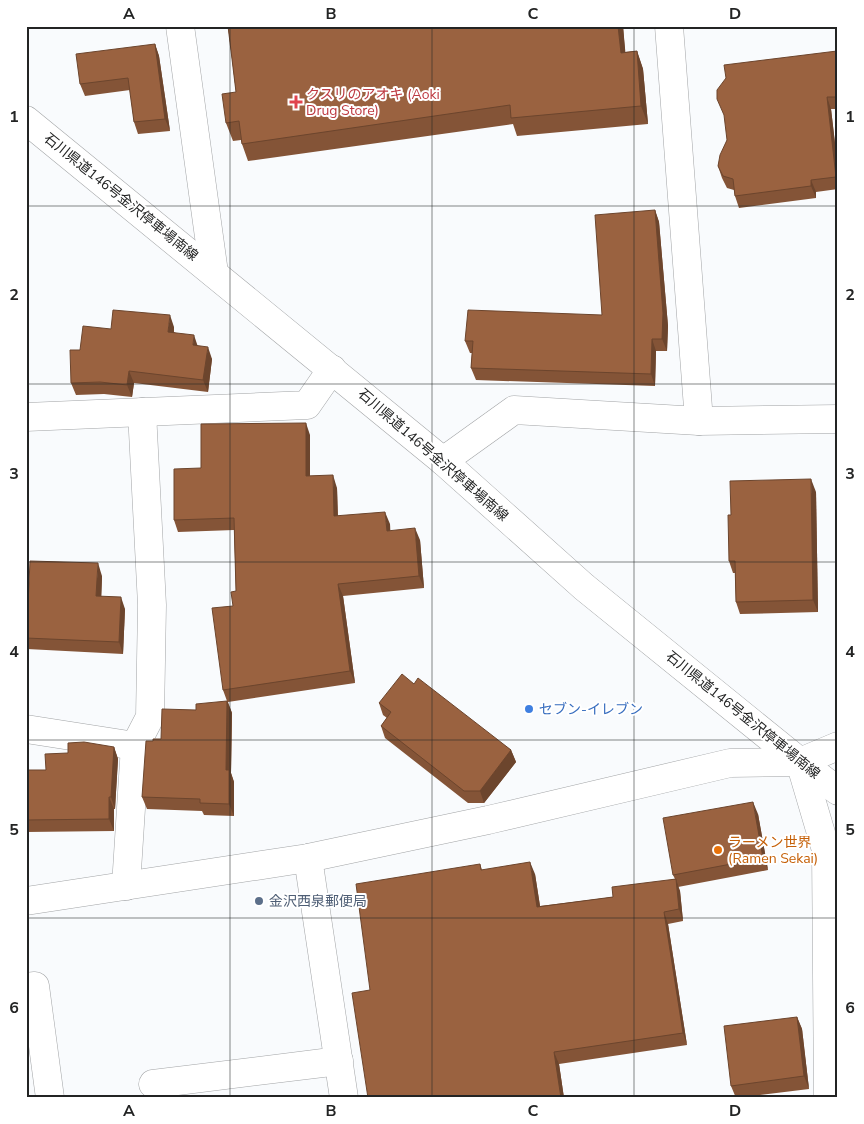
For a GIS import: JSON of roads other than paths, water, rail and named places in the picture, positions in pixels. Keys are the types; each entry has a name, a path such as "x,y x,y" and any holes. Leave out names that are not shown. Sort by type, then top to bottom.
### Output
{"street":[{"path":"180,26 214,273"},
{"path":"669,26 699,421"},
{"name":"石川県道146号金沢停車場南線","path":"26,120 443,461 584,587 838,791"},
{"path":"26,417 307,405 332,369"},
{"path":"443,461 514,410 699,421 838,419"},
{"path":"126,886 135,746 150,717 152,605 142,412"},
{"path":"26,728 135,746"},
{"path":"26,901 308,858 488,820 730,763 800,762 838,746"},
{"path":"800,762 826,850 828,1098"},
{"path":"308,858 344,1098"},
{"path":"26,987 35,986 50,1098"},
{"path":"154,1084 339,1061"}],"place":[{"name":"クスリのアオキ (Aoki Drug Store)","path":"296,102"},
{"name":"セブン-イレブン","path":"529,709"},
{"name":"ラーメン世界 (Ramen Sekai)","path":"718,850"},
{"name":"金沢西泉郵便局","path":"259,901"}]}
